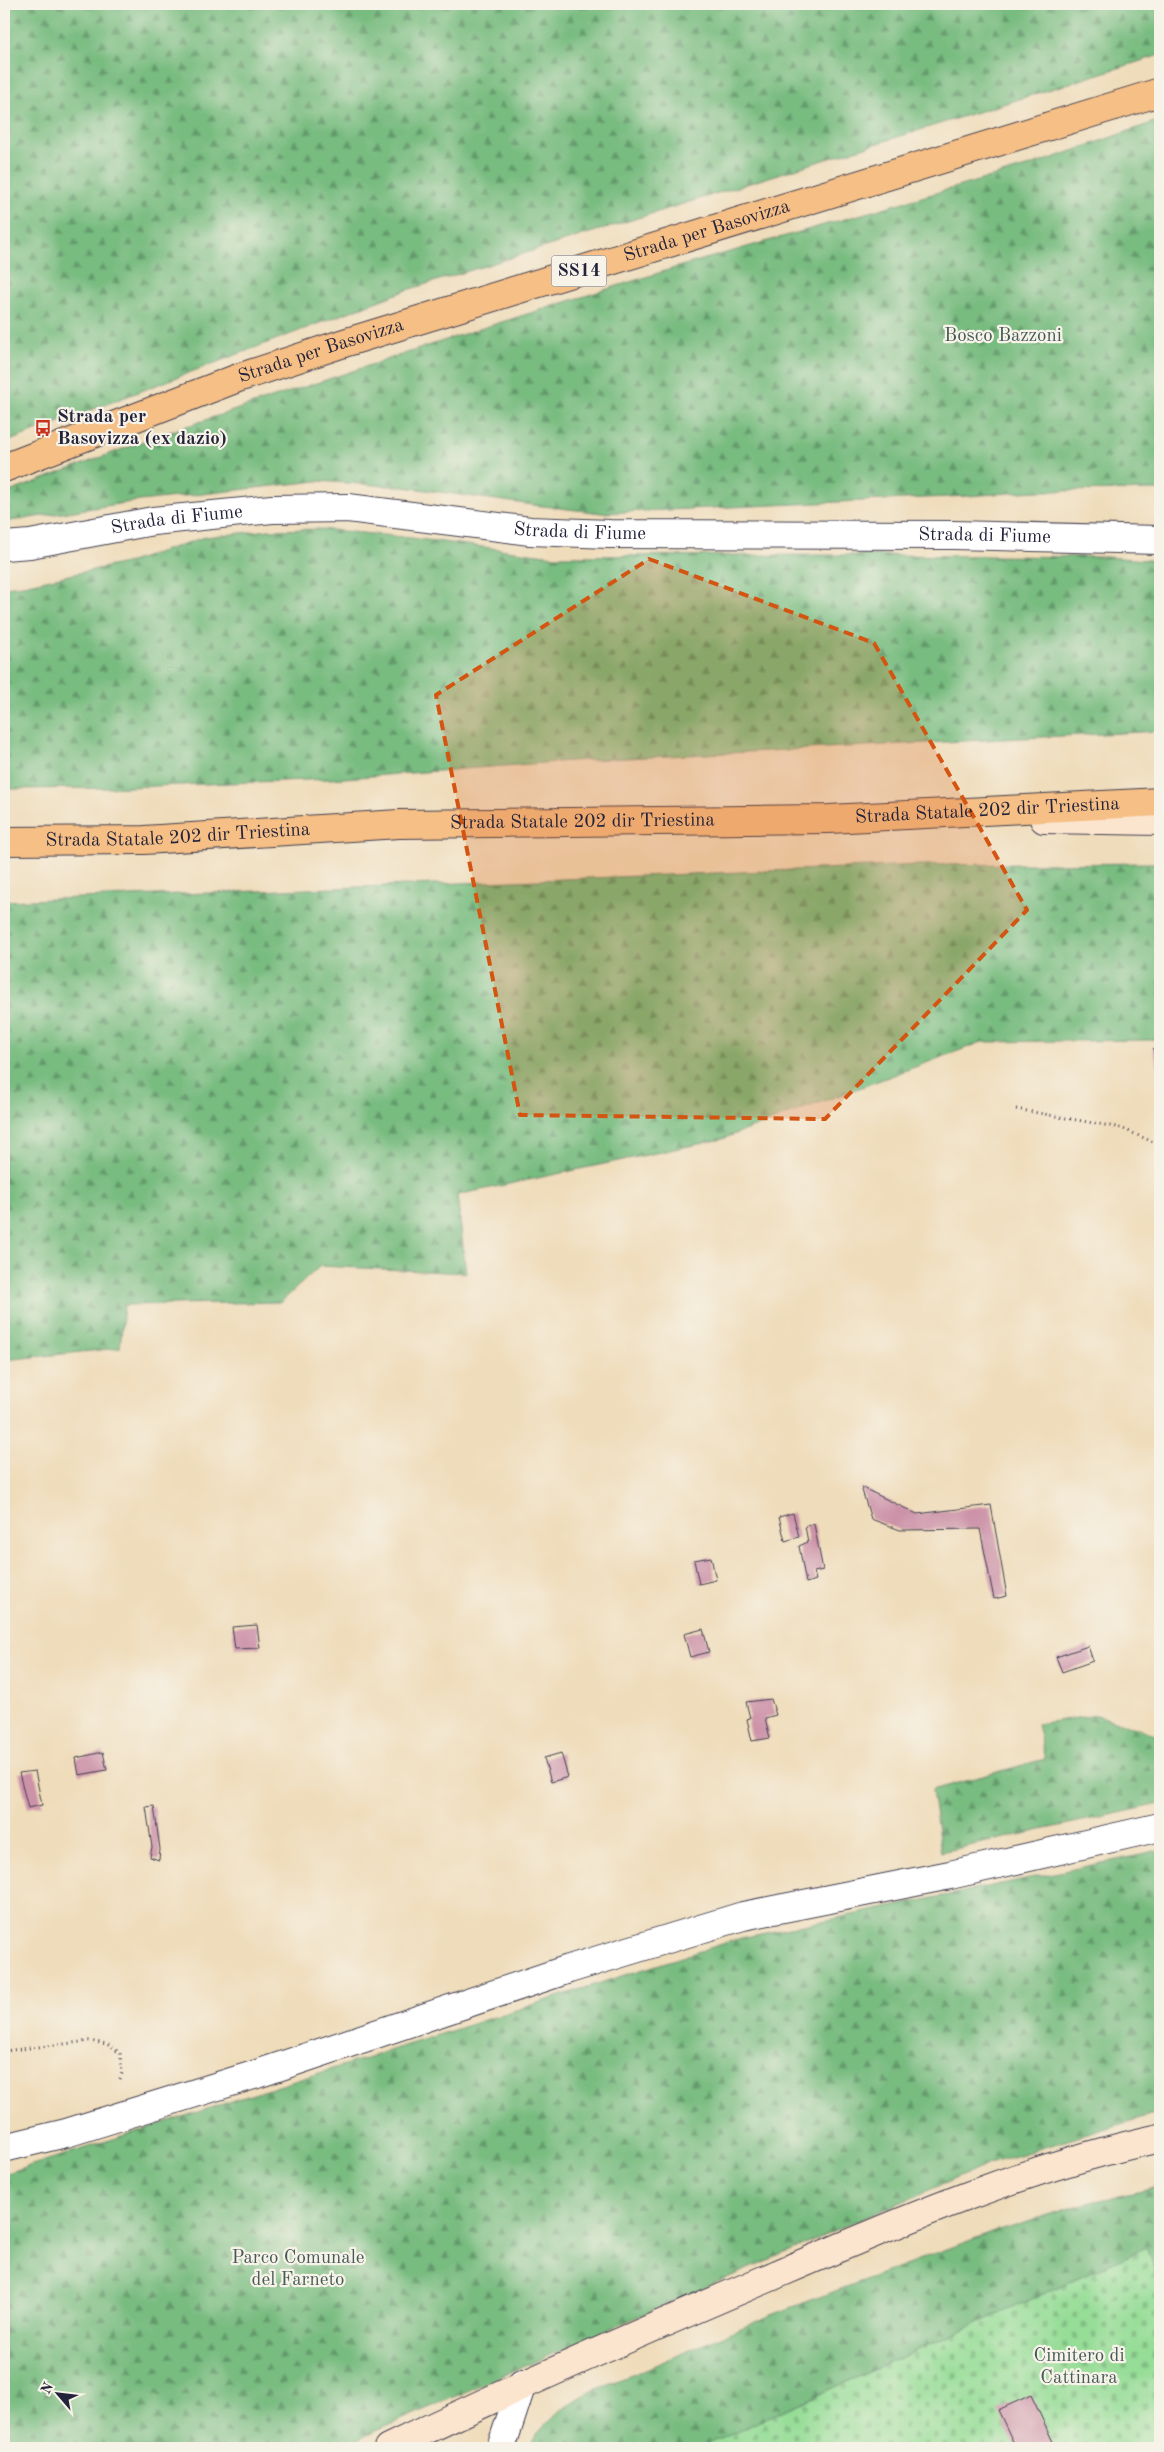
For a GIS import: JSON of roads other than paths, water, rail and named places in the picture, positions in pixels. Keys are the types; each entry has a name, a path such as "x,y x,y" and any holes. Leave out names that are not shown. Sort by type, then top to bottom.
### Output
{"main road":[{"name":"Strada per Basovizza","path":"4,468 238,378 344,343 1160,92"},
{"name":"Strada Statale 202 dir Triestina","path":"4,841 144,840 399,824 829,819 1160,802"},
{"path":"878,816 1160,821"},
{"path":"388,2448 522,2384 872,2233 1051,2166 1159,2138"}],"street":[{"name":"Strada di Fiume","path":"4,546 30,544 153,521 272,509 348,508 530,531 610,534 953,535 1160,540"},
{"path":"4,2148 66,2133 260,2073 569,1969 742,1916 950,1875 1160,1827"},
{"path":"501,2448 522,2384"}],"place":[{"name":"Strada per Basovizza (ex dazio)","path":"43,428"}],"park label":[{"name":"Bosco Bazzoni","path":"1003,336"},
{"name":"Parco Comunale del Farneto","path":"298,2269"},
{"name":"Cimitero di Cattinara","path":"1079,2367"}]}
